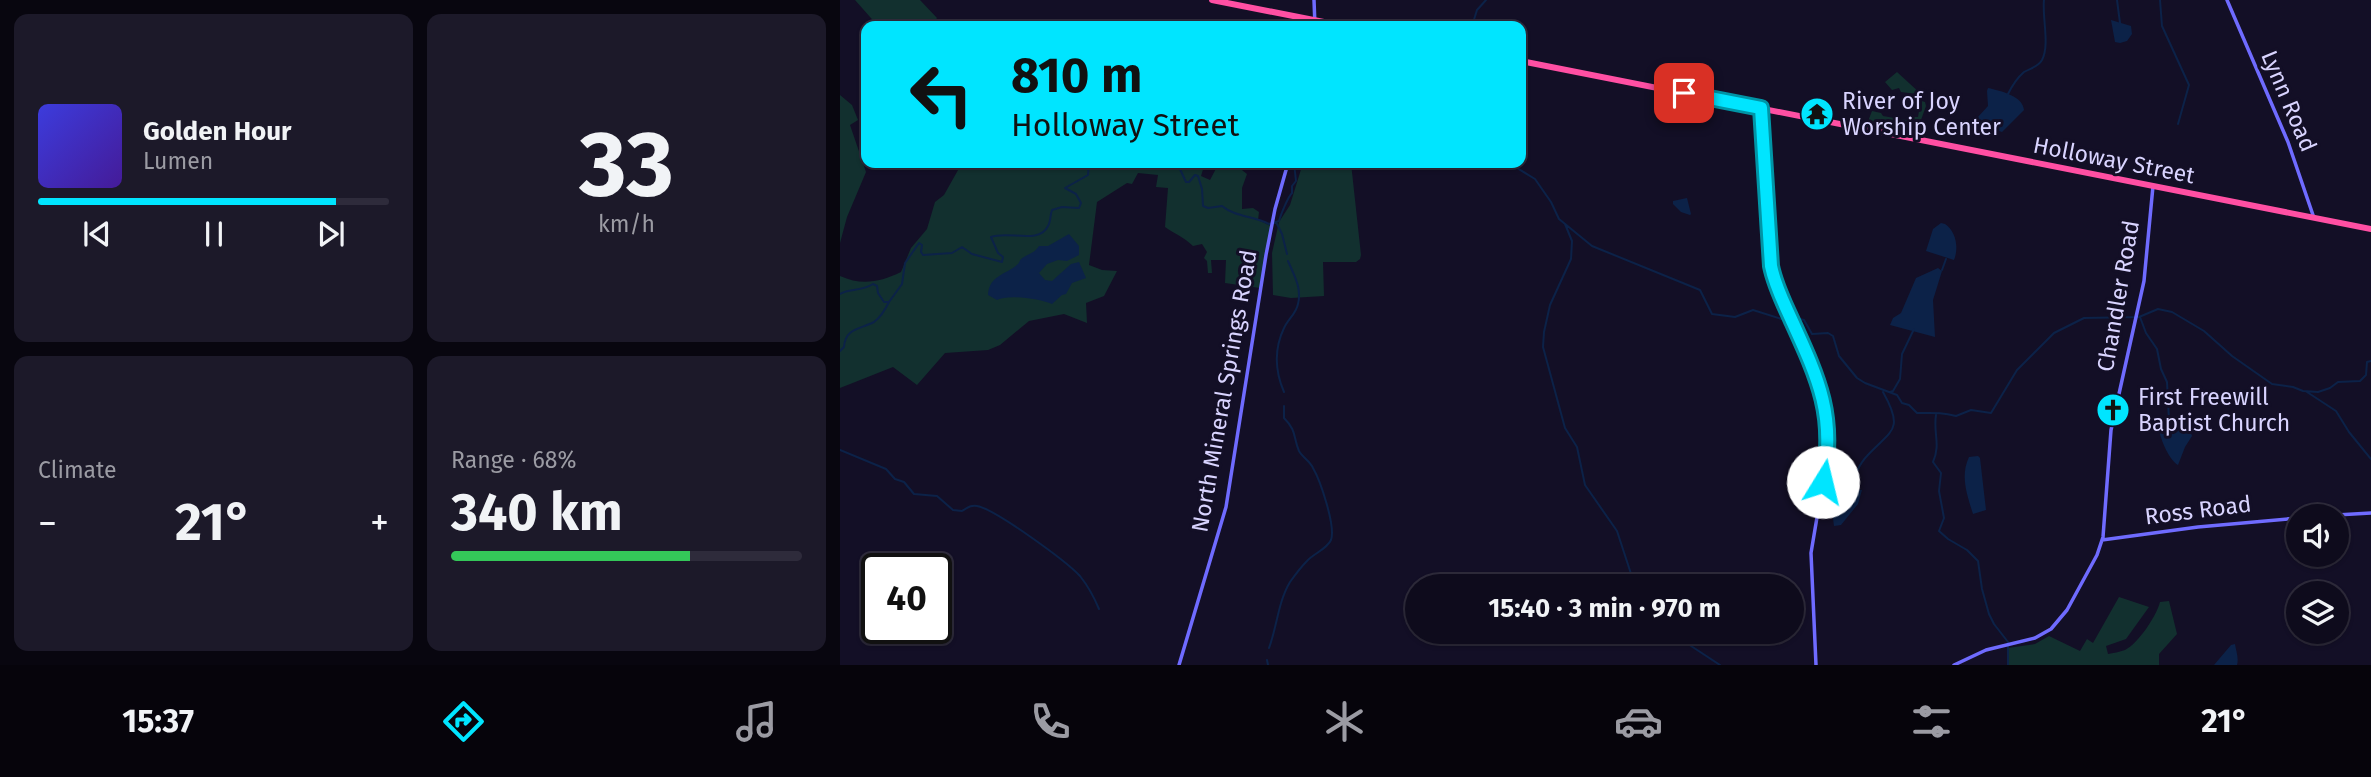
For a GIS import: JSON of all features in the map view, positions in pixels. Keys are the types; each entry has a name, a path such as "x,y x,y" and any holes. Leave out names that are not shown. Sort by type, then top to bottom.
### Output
{"highway":[{"path":"1212,0 1306,21"},
{"name":"Holloway Street","path":"1526,62 2371,229"}],"street":[{"path":"1314,0 1315,21"},
{"name":"Lynn Road","path":"2227,0 2288,142 2314,218"},
{"path":"1761,108 1772,271 1816,376 1828,420 1827,458 1811,556 1816,665"},
{"name":"North Mineral Springs Road","path":"1179,665 1226,506 1271,226 1287,168"},
{"name":"Chandler Road","path":"1954,665 1992,648 2035,638 2051,629 2067,610 2097,555 2102,540 2111,430 2144,281 2153,186"},
{"path":"2349,514 2371,513"},
{"name":"Ross Road","path":"2102,540 2286,519"}],"green space":[{"path":"855,0 920,0 937,18 935,21 874,21"},
{"path":"1897,72 1924,95 1901,92 1899,88 1892,90 1885,82"},
{"path":"840,95 852,105 858,120 850,125 861,157 861,168 865,168 866,172 847,217 840,243"},
{"path":"1918,100 1925,102 1926,106 1916,134 1867,124 1872,111 1883,116 1912,121 1913,117 1918,117"},
{"path":"959,168 1203,168 1201,176 1210,180 1216,168 1239,168 1247,174 1242,188 1242,209 1253,208 1259,212 1258,220 1271,226 1260,288 1225,283 1226,260 1211,260 1212,273 1208,273 1207,261 1204,258 1207,252 1202,244 1193,246 1165,227 1168,188 1156,187 1158,175 1138,173 1132,184 1127,183 1097,202 1089,265 1102,270 1117,271 1104,296 1086,303 1087,323 1064,314 1029,321 1000,345 988,350 945,353 917,385 893,367 840,388 840,276 871,282 901,272 911,248 927,229 935,202 944,195"},
{"path":"1301,168 1352,168 1361,255 1356,262 1323,262 1324,296 1291,298 1273,295 1272,253 1279,222 1290,205"},
{"path":"2119,597 2149,607 2126,639 2106,646 2108,654 2123,651 2136,642 2160,602 2169,601 2177,634 2159,654 2159,665 2009,665 2008,648 2035,644 2049,636 2080,651 2087,639 2093,643"}],"water":[{"path":"2111,20 2131,26 2132,34 2127,41 2115,42"},
{"path":"1988,88 2010,95 2023,105 2024,110 2002,132 1987,127 1975,127 1977,118 1988,106"},
{"path":"1687,198 1690,215 1681,212 1673,204 1673,201"},
{"path":"1941,223 1949,227 1956,240 1954,260 1926,251 1933,229"},
{"path":"1069,234 1079,246 1079,255 1067,261 1058,260 1047,264 1039,273 1045,280 1052,281 1071,264 1079,262 1086,278 1072,283 1066,294 1052,304 1024,298 1009,297 997,300 988,295 991,283 1021,259 1039,246 1048,246"},
{"path":"1938,268 1942,271 1933,300 1935,337 1890,325 1893,318 1901,313 1916,278"},
{"path":"2186,418 2192,436 2178,465 2165,447 2158,424 2161,419"},
{"path":"1978,456 1986,510 1973,514 1965,486 1965,471 1969,457"},
{"path":"1834,490 1862,490 1858,504 1841,525 1834,526 1831,503"},
{"path":"2235,644 2237,665 2214,665 2231,645"}],"waterway":[{"path":"1474,21 1477,10 1486,0"},
{"path":"2008,94 2021,74 2042,60 2046,39 2044,0"},
{"path":"2117,0 2120,23"},
{"path":"2160,0 2162,26 2189,85 2178,124"},
{"path":"840,294 873,284 877,286 884,302 889,302 902,284 905,263 919,243 922,245 923,255 952,253 962,247 972,254 1002,262 1003,257 998,253 991,237 1038,235 1048,226 1052,210 1062,207 1079,208 1081,203 1076,194 1065,188 1088,175 1089,168"},
{"path":"1110,168 1115,168"},
{"path":"1179,168 1186,182 1195,175 1198,176 1203,206 1222,206 1269,224 1279,221 1292,193 1292,186 1296,181 1295,168"},
{"path":"1517,168 1535,179 1559,219 1592,246 1700,290 1712,314 1735,317 1753,310 1788,321"},
{"path":"1276,222 1287,254"},
{"path":"1565,224 1572,241 1571,259 1550,305 1543,347 1565,428 1577,447 1585,485 1617,531 1631,574"},
{"path":"1942,270 1946,259"},
{"path":"1284,392 1277,368 1277,352 1281,336 1296,311 1299,298 1297,282 1288,261"},
{"path":"840,351 847,336 874,322 889,302"},
{"path":"1796,318 1804,320 1812,334 1828,333 1833,336 1839,356 1857,378 1865,383 1897,395 1902,403 1909,405 1917,413 1956,416 1971,410 1991,413 2017,370 2054,333 2084,318 2139,317 2158,309 2172,312 2204,331 2232,356 2272,384 2303,391 2318,392 2338,382 2360,381 2366,375 2367,362 2371,361"},
{"path":"2140,317 2146,333 2157,349 2167,382 2169,420"},
{"path":"1890,392 1900,379 1902,354 1914,329"},
{"path":"1849,491 1861,464 1892,429 1893,415 1883,392"},
{"path":"2307,392 2336,411 2371,459"},
{"path":"1269,648 1290,582 1307,561 1329,543 1332,533 1319,482 1312,466 1299,451 1293,430 1284,418 1284,406"},
{"path":"1936,415 1936,450 1933,462 1941,473 1939,491 1944,518 1939,531 1978,561 1989,614 2008,642 2008,665"},
{"path":"840,450 886,469 895,479 904,482 914,494 937,496 953,510 962,511 970,506 977,506 999,516 1030,536 1080,576 1099,609"},
{"path":"1688,644 1720,665"},
{"path":"1267,660 1268,665"}],"place":[{"name":"River of Joy Worship Center","path":"1817,114"},
{"name":"First Freewill Baptist Church","path":"2113,410"}],"route":[{"path":"1684,93 1761,108 1771,266 1823,395 1828,420 1828,441 1823,482"}]}
